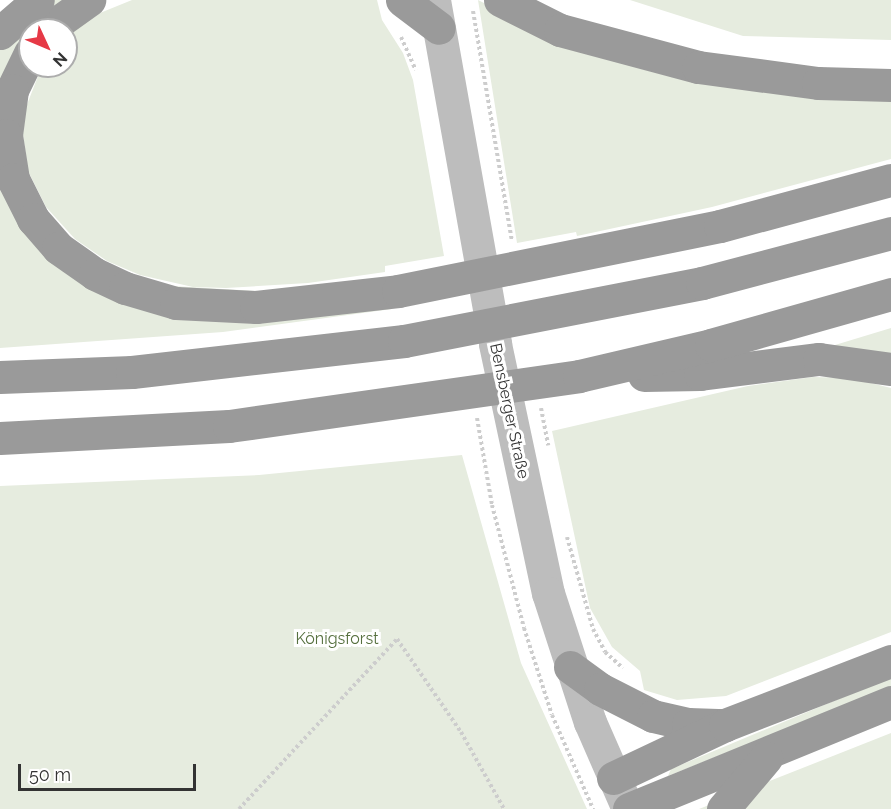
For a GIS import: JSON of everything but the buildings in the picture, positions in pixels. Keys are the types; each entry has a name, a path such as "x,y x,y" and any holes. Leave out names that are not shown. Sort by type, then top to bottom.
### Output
{"highway":[{"path":"0,33 38,0"},
{"path":"64,18 89,0"},
{"path":"402,0 436,14"},
{"path":"486,2 560,30 687,64 818,83 891,85"},
{"path":"18,78 12,90 7,111 11,168 21,197 44,234 77,263 109,282 147,296 211,307 283,306 398,291 562,260 720,226 891,180"},
{"path":"0,377 132,372 404,341 569,311 702,283 891,232"},
{"path":"0,438 228,426 418,401 579,376 711,345 891,294"},
{"path":"579,376 700,374 819,359 891,369"},
{"path":"613,778 725,725 891,661"},
{"path":"570,668 637,708 688,724 725,725"},
{"path":"629,809 891,702"},
{"path":"723,809 773,750"}],"main road":[{"name":"Bensberger Straße","path":"436,14 495,344 548,593 570,668 613,778 629,809"}],"path":[{"path":"486,2 514,251"},
{"path":"398,32 409,48 419,81"},
{"path":"540,401 548,447"},
{"path":"476,412 492,505 524,628 552,715 593,809"},
{"path":"566,530 593,629 605,652 632,675 637,708"},
{"path":"239,809 397,639 461,732 504,809"}],"green space":[{"path":"53,0 70,0 49,18 32,18"},
{"path":"132,0 377,0 382,20 403,53 413,80 444,256 385,266 385,272 308,283 226,288 193,287 140,275 107,261 75,239 46,207 28,171 23,134 26,107 37,78 78,78 78,28 100,13"},
{"path":"478,0 500,11 891,93 891,159 712,207 577,236 576,232 517,243"},
{"path":"630,0 891,0 891,40 743,36"},
{"path":"18,30 18,59 0,103 0,45"},
{"path":"0,162 90,281 390,299 392,309 223,332 0,348"},
{"path":"891,328 891,360 836,350 835,345"},
{"path":"813,377 851,378 891,388 891,632 726,696 677,700 644,690 640,671 612,647 590,608 552,431 748,386"},
{"name":"Königsforst","path":"462,455 521,663 587,809 0,809 0,486 259,475"},
{"path":"891,677 891,687 668,776 671,769"},
{"path":"891,733 891,809 699,809"}]}
